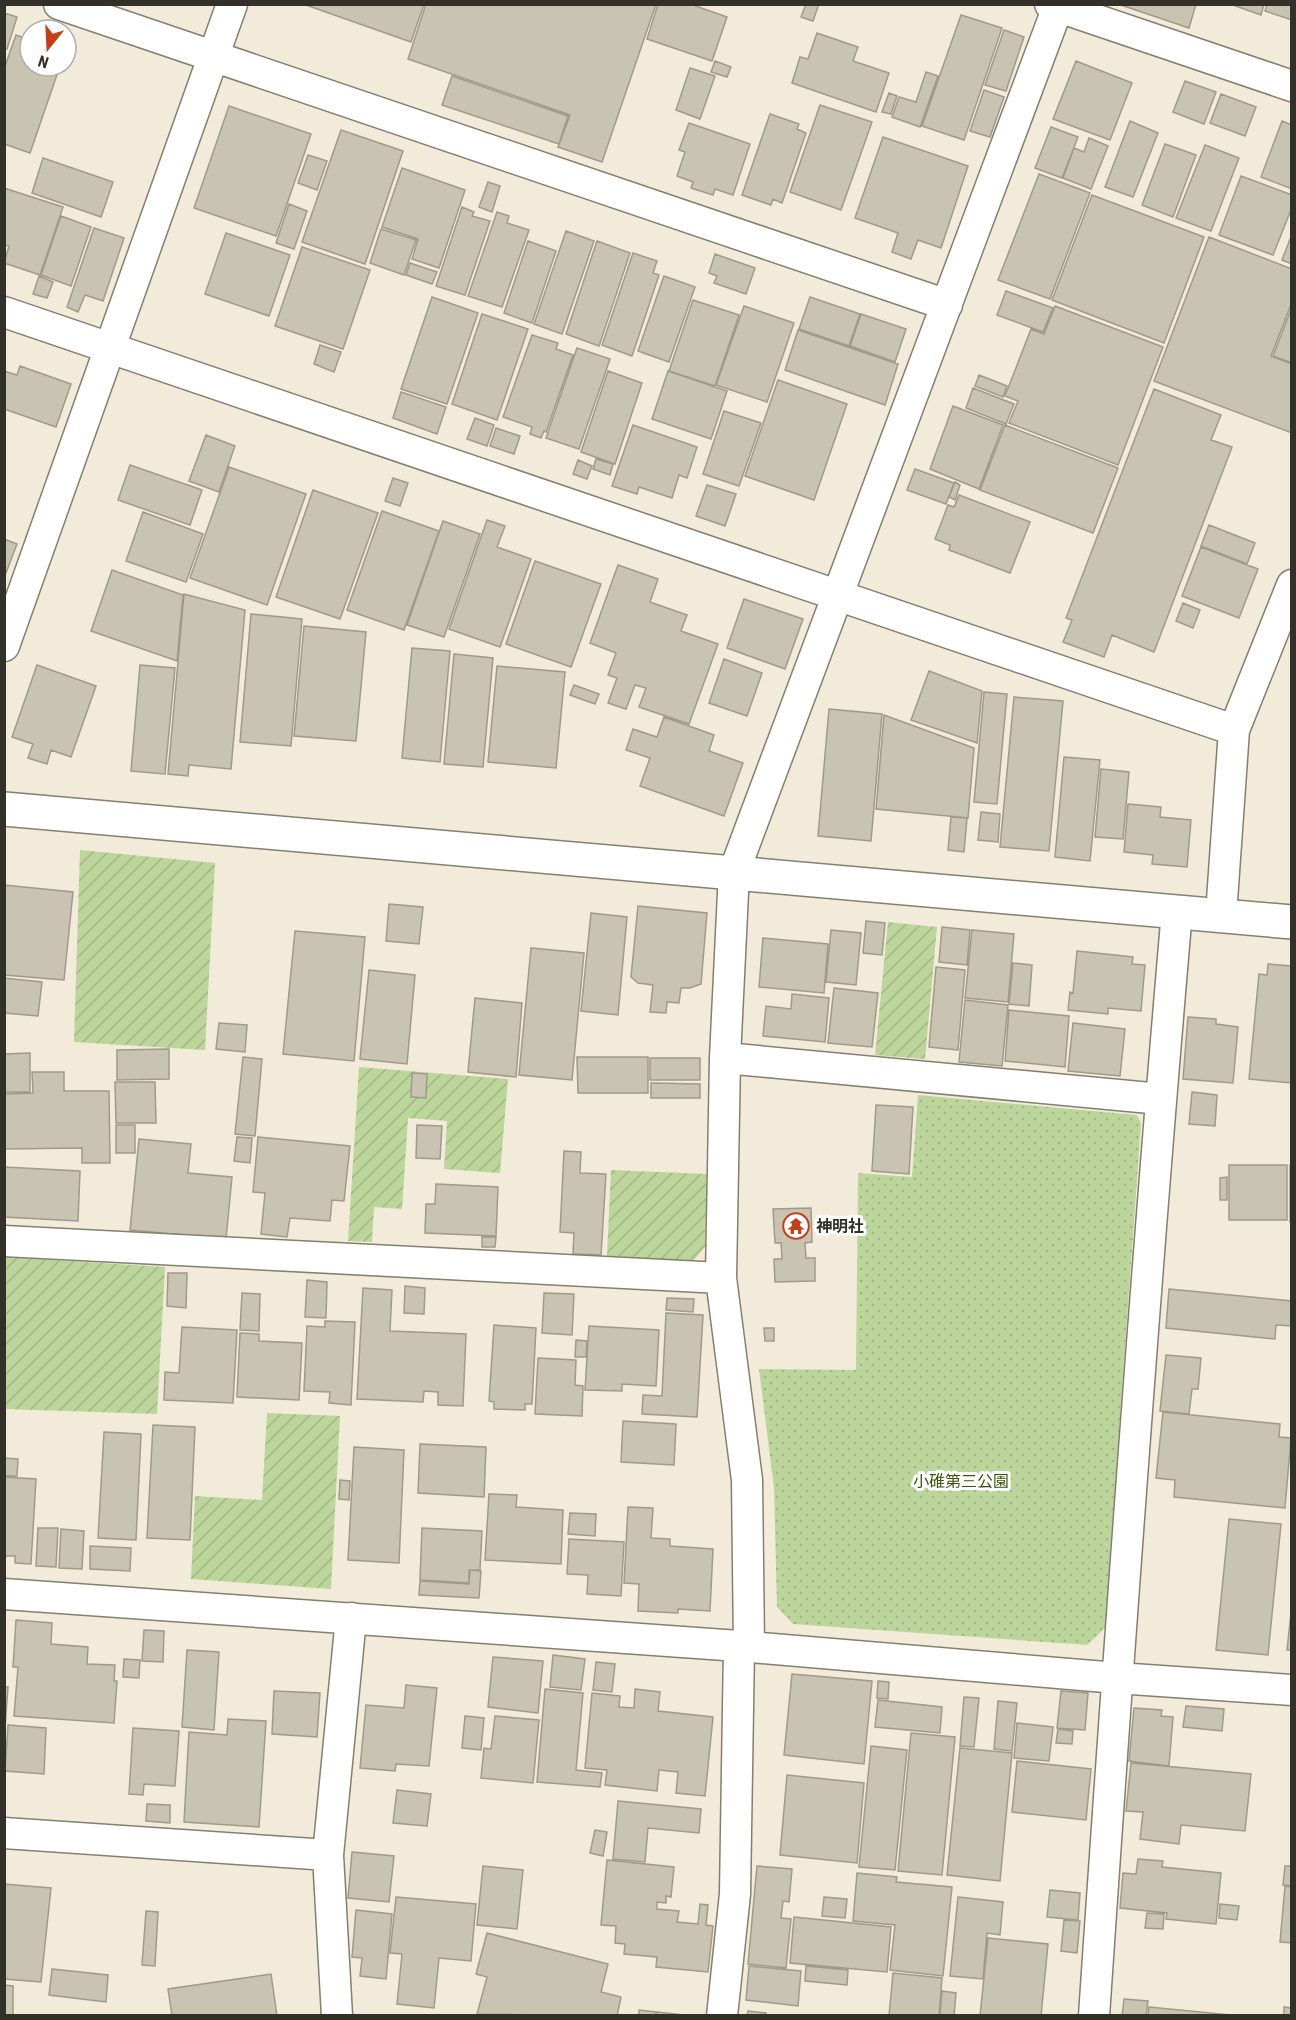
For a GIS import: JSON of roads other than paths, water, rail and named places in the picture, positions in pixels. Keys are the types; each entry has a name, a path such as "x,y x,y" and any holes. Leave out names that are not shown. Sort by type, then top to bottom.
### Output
{"street":[{"path":"59,4 947,305"},
{"path":"4,646 232,4"},
{"path":"722,2016 735,1894 744,1647 747,1480 721,1278 725,1058 734,872 947,305 1056,5 1292,86"},
{"path":"4,312 1234,730"},
{"path":"1221,915 1234,730 1292,585"},
{"path":"4,809 1292,922"},
{"path":"1094,2016 1117,1678 1177,911"},
{"path":"725,1058 1161,1099"},
{"path":"4,1241 721,1278"},
{"path":"4,1594 744,1647 1292,1690"},
{"path":"337,2016 328,1855 351,1618"},
{"path":"4,1833 328,1855"}],"place":[{"name":"神明社","path":"796,1226"}],"park label":[{"name":"小碓第三公園","path":"961,1481"}]}
